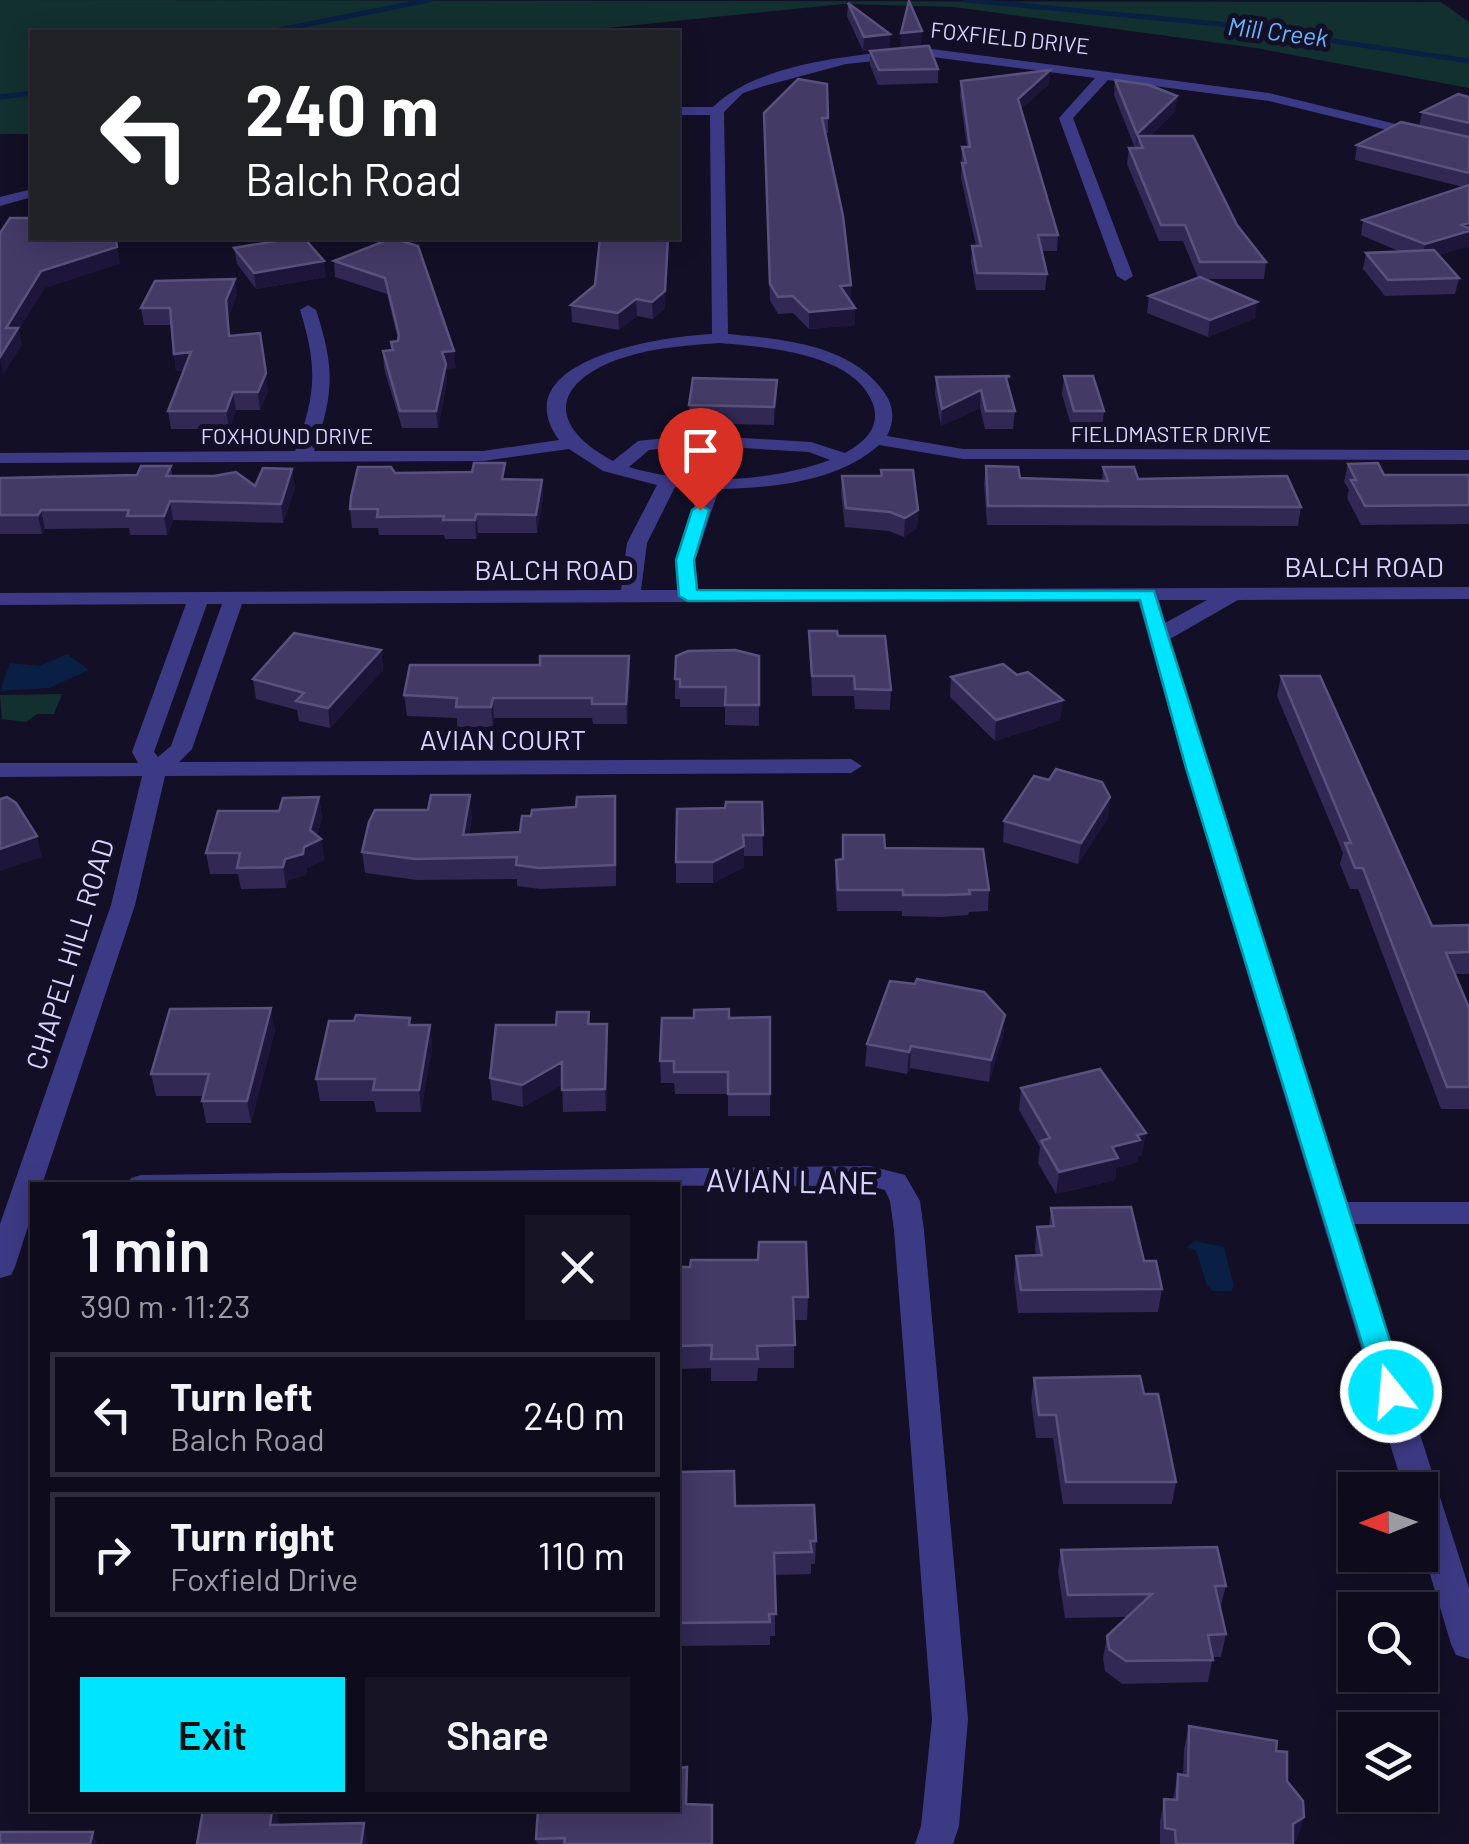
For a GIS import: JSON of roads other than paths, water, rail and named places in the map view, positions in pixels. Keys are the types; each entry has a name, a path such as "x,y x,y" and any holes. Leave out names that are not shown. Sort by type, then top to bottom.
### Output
{"street":[{"name":"FOXFIELD DRIVE","path":"718,112 738,90 846,60 902,52 955,54 1268,97 1469,146"},
{"path":"1106,74 1066,118 1125,276"},
{"path":"680,111 718,112 720,338"},
{"path":"0,202 30,194"},
{"path":"302,458 324,392 326,367 308,310"},
{"path":"720,338 805,350 862,376 876,390 884,407 883,427 875,438 844,459 798,476 711,484 668,482 618,467 572,443 562,431 555,409 560,394 594,364 638,348 720,338"},
{"name":"FIELDMASTER DRIVE","path":"875,438 963,454 1016,456 1469,455"},
{"path":"618,467 644,445 692,440 811,447 844,459"},
{"name":"FOXHOUND DRIVE","path":"0,458 483,456 572,443"},
{"path":"630,596 637,543 668,482"},
{"path":"688,596 685,560 711,484"},
{"name":"BALCH ROAD","path":"0,599 1469,593"},
{"path":"1159,638 1191,615 1238,594"},
{"path":"1147,595 1469,1644"},
{"name":"CHAPEL HILL ROAD","path":"31,1182 123,905 155,771 181,749 234,599"},
{"name":"CHAPEL HILL ROAD","path":"155,771 143,752 198,600"},
{"name":"AVIAN COURT","path":"155,771 851,766"},
{"path":"0,770 155,771"},
{"name":"AVIAN LANE","path":"384,1182 870,1176 895,1182 905,1200 910,1230 950,1719 940,1826 934,1844"},
{"name":"CHAPEL HILL ROAD","path":"0,1268 30,1186"},
{"path":"1336,1212 1469,1213"}],"water":[{"path":"67,654 89,670 49,688 0,691 10,663 40,666"},
{"path":"1195,1241 1224,1247 1234,1286 1231,1291 1213,1291 1207,1285 1196,1251 1187,1247"}],"waterway":[{"name":"Mill Creek","path":"279,30 429,0"},
{"name":"Mill Creek","path":"966,0 1219,24 1469,61"},
{"name":"Mill Creek","path":"0,97 30,93"}]}
